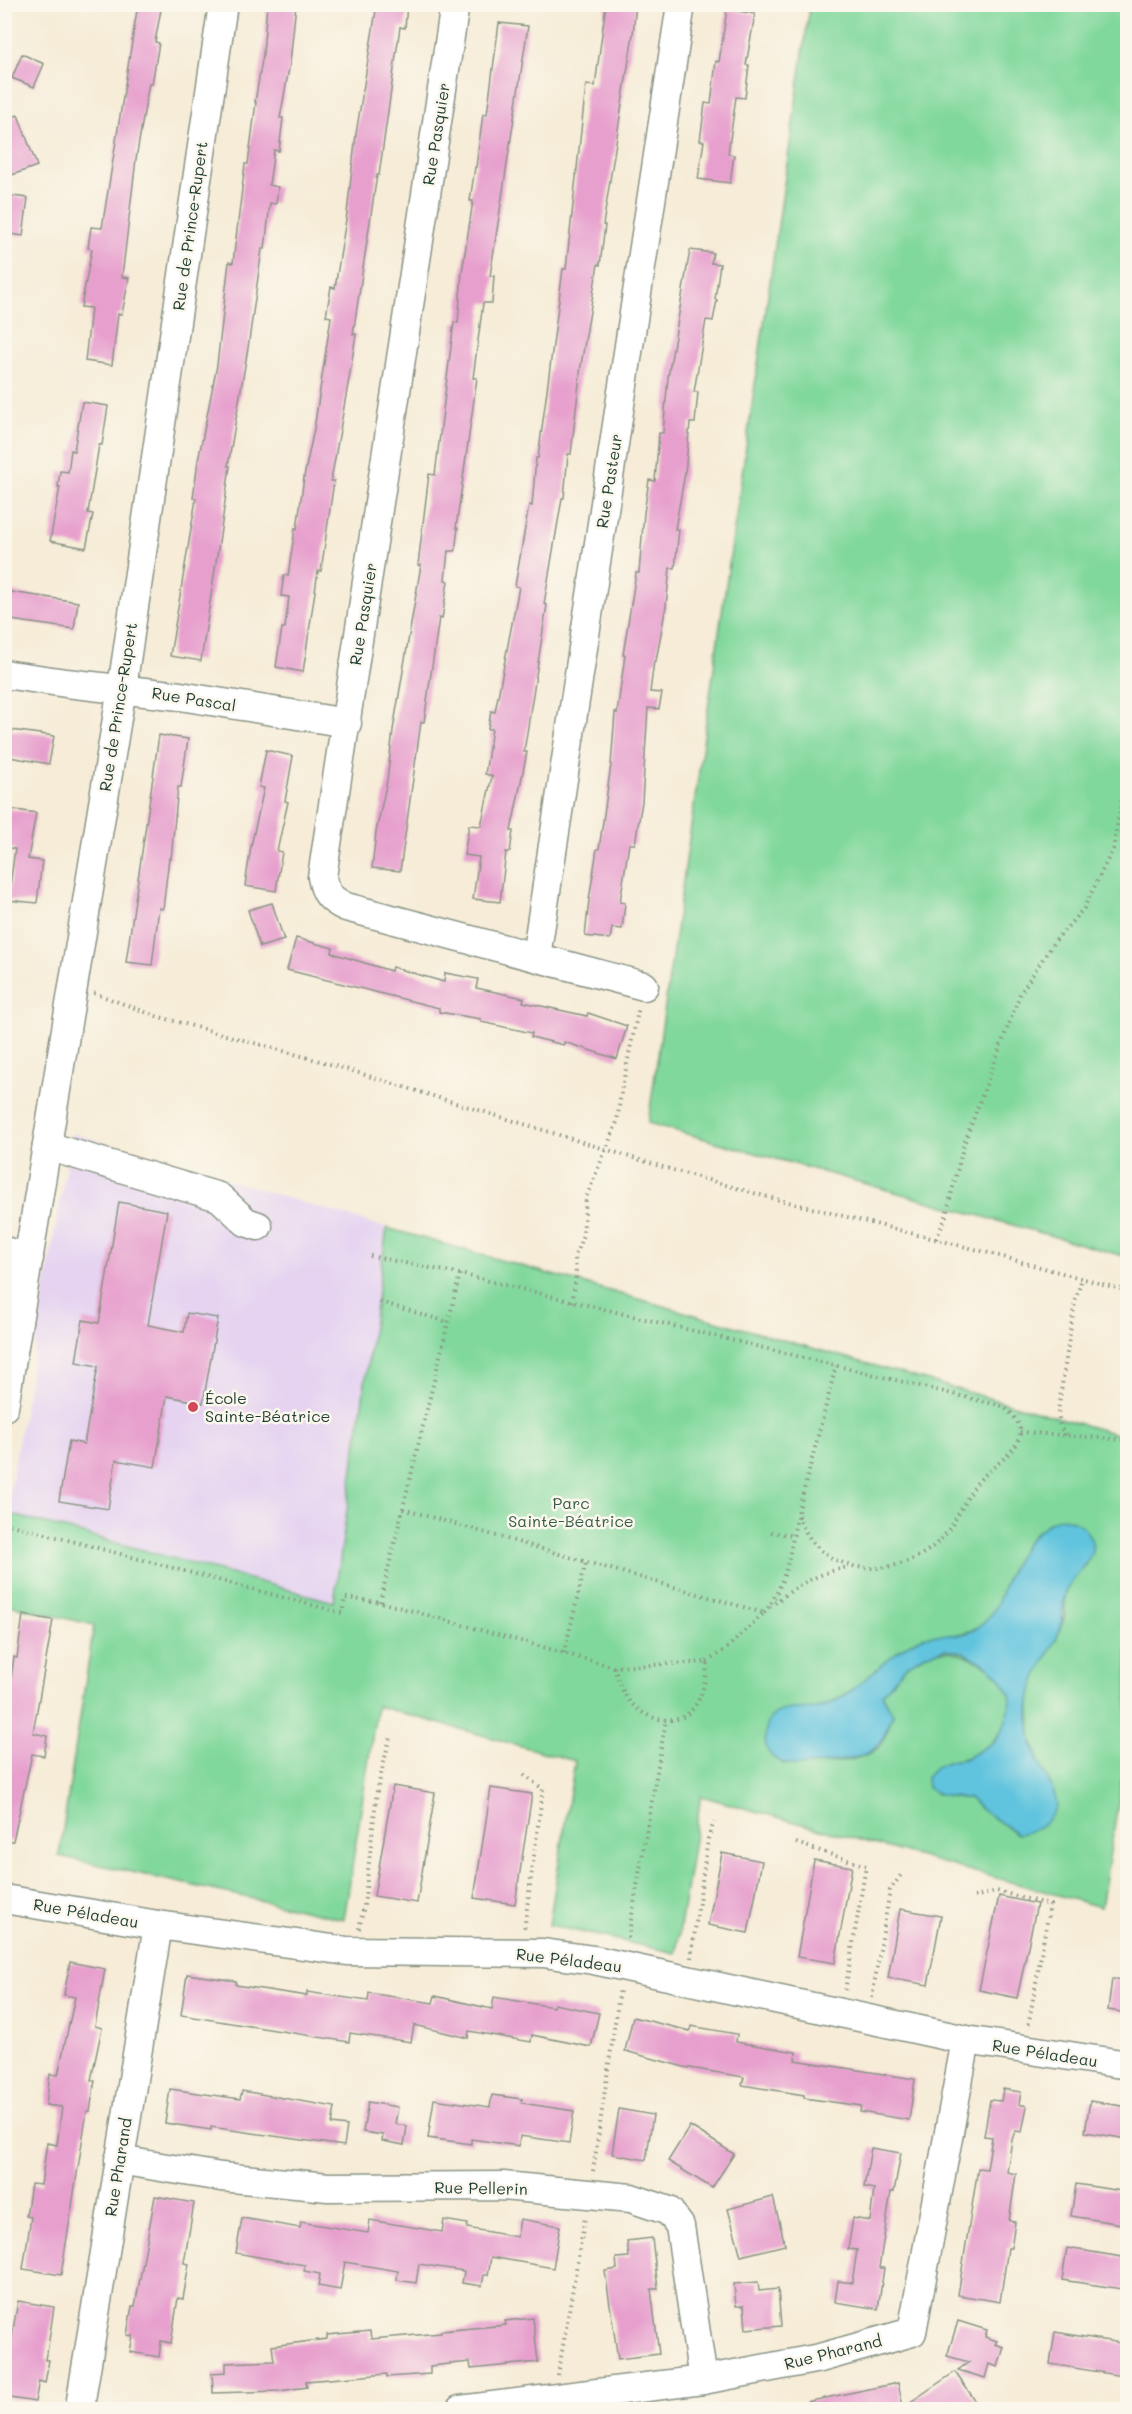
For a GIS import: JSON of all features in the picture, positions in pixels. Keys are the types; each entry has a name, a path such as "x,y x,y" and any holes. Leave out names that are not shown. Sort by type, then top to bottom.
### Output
{"street":[{"name":"Rue de Prince-Rupert","path":"4,1407 16,1254 47,1146 74,986 122,688 223,4"},
{"name":"Rue Pasquier","path":"455,4 322,877 324,891 333,901 346,907 644,986"},
{"name":"Rue Pasteur","path":"536,957 681,4"},
{"name":"Rue Pascal","path":"4,674 66,684 122,688 347,723"},
{"path":"47,1146 219,1197 246,1222 258,1226"},
{"name":"Rue Péladeau","path":"4,1899 158,1925 355,1951 521,1953 594,1960 966,2040 1128,2065"},
{"name":"Rue Pharand","path":"83,2409 81,2400 158,1925"},
{"name":"Rue Pharand","path":"460,2409 703,2380 820,2358 912,2332 966,2040"},
{"name":"Rue Pellerin","path":"119,2160 221,2177 328,2187 502,2186 631,2198 669,2211 680,2226 703,2380"}],"path":[{"path":"936,1239 945,1219 964,1144 1020,994 1054,942 1084,908 1113,849 1128,765"},
{"path":"74,986 156,1016 320,1061 768,1197 936,1239 1128,1291"},
{"path":"572,1302 576,1279 575,1256 583,1235 586,1198 618,1122 621,1092 644,986"},
{"path":"4,1523 342,1613 345,1598 380,1602 614,1667 707,1662 727,1648 784,1595 819,1574 848,1567 897,1565 910,1561 935,1545 955,1523 978,1482 1008,1457 1016,1446 1020,1432 1017,1421 1002,1406 460,1274 370,1256"},
{"path":"380,1602 460,1274"},
{"path":"1066,1435 1060,1427 1059,1411 1074,1307 1082,1278"},
{"path":"380,1302 448,1322"},
{"path":"764,1613 783,1582 795,1536 798,1513 836,1366"},
{"path":"1020,1432 1128,1440"},
{"path":"403,1509 764,1613"},
{"path":"798,1513 809,1538 822,1551 848,1567"},
{"path":"771,1532 795,1536"},
{"path":"564,1653 586,1562"},
{"path":"614,1667 620,1685 630,1703 648,1716 666,1720 683,1718 695,1707 707,1679 707,1662"},
{"path":"628,1938 666,1720"},
{"path":"355,1951 364,1906 377,1791 390,1737"},
{"path":"521,1953 543,1789 524,1775"},
{"path":"688,1980 708,1839 714,1822"},
{"path":"796,1843 866,1866 855,2017"},
{"path":"855,2017 890,1890 901,1875"},
{"path":"974,1897 997,1891 1050,1905 1024,2049"}],"shaded area":[{"name":"École Sainte-Béatrice","path":"72,1133 387,1228 334,1602 6,1513"}],"green space":[{"path":"810,5 1127,5 1127,1257 648,1123"},
{"name":"Parc Sainte-Béatrice","path":"387,1228 1127,1437 1127,1749 1101,1907 701,1796 676,1953 549,1925 575,1761 377,1706 344,1919 59,1856 94,1625 5,1604 6,1513 334,1602","holes":["1035,1532 1087,1564 1072,1579 1065,1595 1065,1615 1059,1632 1038,1670 1032,1689 1031,1737 1039,1762 1017,1834 969,1798 953,1798 935,1793 950,1761 978,1753 986,1748 999,1734 1008,1716 1010,1693 1001,1679 983,1664 963,1654 949,1651 924,1655 902,1671 882,1694 893,1714 885,1737 878,1748 869,1754 832,1763 782,1764 802,1710 817,1708 847,1694 920,1639 964,1633 976,1628 989,1617 998,1604 1012,1568"]}],"water":[{"path":"1059,1518 1071,1520 1080,1525 1091,1540 1092,1548 1086,1564 1068,1586 1060,1630 1035,1681 1030,1701 1032,1743 1057,1805 1042,1825 1032,1831 1018,1834 982,1810 969,1798 947,1796 927,1787 926,1778 935,1767 950,1761 965,1759 995,1741 1009,1711 1010,1694 998,1675 963,1652 945,1649 923,1655 907,1665 882,1694 893,1714 883,1739 868,1753 823,1764 808,1765 781,1762 771,1756 766,1745 766,1729 769,1720 775,1714 791,1709 828,1705 852,1690 896,1653 920,1638 963,1634 977,1628 990,1616 997,1605 1011,1569 1027,1542 1050,1522"}],"building":[{"path":"138,4 162,4 155,42 159,43 152,84 149,83 136,159 122,277 129,278 122,314 118,314 112,365 85,361 91,308 81,307 92,249 88,248 91,227 102,228"},
{"path":"267,4 296,4 290,63 280,118 283,118 279,151 274,150 269,185 278,187 276,204 270,203 265,249 262,249 228,466 230,466 201,661 170,656 196,499 193,498 198,461 217,365 229,262 233,263 245,164 248,164 263,54"},
{"path":"377,4 407,4 405,28 400,27 353,334 356,334 331,481 334,481 321,571 318,571 303,672 276,667 289,597 281,596 284,575 288,576 314,429 331,317 326,316 331,287 335,288"},
{"path":"606,4 636,4 603,225 605,225 600,265 598,264 581,365 564,498 562,498 544,604 547,605 524,752 527,752 511,831 513,831 510,852 506,852 500,902 473,899 479,857 464,855 469,825 481,826 492,776 485,774 492,729 488,729 491,711 495,712 519,587 515,586 529,505 532,506 536,458 538,458 563,269 566,269 586,85 595,86"},
{"path":"727,9 755,14 746,65 749,65 745,98 736,97 728,154 734,155 730,183 698,179 704,141 700,141 705,103 711,104 716,61 719,62"},
{"path":"499,23 528,26 490,276 494,276 492,303 483,303 473,378 477,378 456,528 458,528 455,551 448,551 445,580 448,581 442,619 439,618 424,722 421,722 400,871 372,868 421,565 418,565 429,474 435,475 454,322 458,323 462,272 473,201 470,201 483,114 487,114"},
{"path":"22,54 44,64 34,87 12,78"},
{"path":"18,115 37,166 9,176 4,163 4,120"},
{"path":"4,195 28,198 23,236 4,233"},
{"path":"690,250 713,253 711,263 720,264 713,321 706,320 694,392 698,392 695,423 690,423 685,473 675,529 679,529 675,568 670,568 666,606 656,661 654,661 650,692 662,693 659,709 648,708 642,802 635,844 629,844 620,902 625,903 622,929 612,928 610,939 585,936 611,765 615,712 617,713 625,655 623,655 636,573 639,573 649,480 655,481 659,433 663,433 668,377"},
{"path":"82,402 108,406 88,513 93,514 86,548 50,541 60,487 58,487 60,471 68,472"},
{"path":"4,591 78,602 74,629 4,619"},
{"path":"4,729 54,736 49,764 4,756"},
{"path":"159,735 188,739 181,787 178,787 171,859 169,858 163,909 159,908 152,965 126,962"},
{"path":"266,750 293,756 285,801 288,802 277,851 282,852 276,891 245,886 264,788 259,787"},
{"path":"9,809 36,813 28,859 42,861 37,903 8,900 15,849 4,847"},
{"path":"272,903 284,940 260,947 248,910"},
{"path":"296,938 333,948 332,953 391,971 392,967 444,982 445,973 478,979 476,988 524,998 523,1002 587,1016 588,1013 627,1026 617,1059 564,1042 564,1045 531,1037 532,1033 481,1022 481,1019 439,1012 439,1008 287,970"},
{"path":"119,1202 167,1211 148,1325 184,1332 187,1313 218,1318 203,1403 167,1396 155,1467 116,1460 108,1509 59,1501 69,1441 84,1444 98,1366 76,1362 83,1320 99,1323"},
{"path":"23,1615 53,1620 33,1733 47,1736 44,1756 32,1754 13,1841 4,1841 4,1706 7,1707"},
{"path":"393,1786 435,1793 417,1903 374,1896"},
{"path":"491,1788 532,1794 515,1904 474,1898"},
{"path":"722,1853 762,1861 748,1933 708,1925"},
{"path":"814,1860 852,1867 835,1963 797,1957"},
{"path":"999,1896 1037,1904 1017,1998 979,1990"},
{"path":"900,1909 941,1916 928,1985 888,1978"},
{"path":"70,1962 105,1969 95,2026 102,2028 91,2080 95,2080 90,2111 87,2111 61,2275 23,2269 31,2217 26,2216 31,2184 41,2185 47,2143 57,2145 62,2107 46,2105 50,2074 58,2075 75,1997 64,1995"},
{"path":"187,1974 236,1981 236,1985 307,1996 307,1992 368,2001 369,1993 433,2003 435,1996 492,2009 494,1997 553,2007 554,2004 599,2013 591,2047 532,2035 531,2042 469,2031 468,2038 414,2025 411,2042 350,2033 349,2042 181,2015"},
{"path":"1112,1979 1128,1980 1128,2013 1108,2010"},
{"path":"633,2017 690,2031 691,2026 737,2034 736,2042 796,2052 795,2060 915,2079 909,2120 860,2112 861,2106 804,2098 804,2095 742,2085 744,2077 684,2067 625,2051"},
{"path":"170,2089 240,2099 242,2091 335,2107 332,2124 347,2126 344,2146 211,2127 211,2130 165,2123"},
{"path":"1003,2089 1021,2092 1019,2104 1027,2106 1022,2132 1015,2131 1012,2140 1007,2172 1016,2174 1009,2221 1015,2222 1011,2248 1008,2248 1000,2302 958,2295 978,2168 987,2169 992,2137 984,2136 990,2100 1001,2101"},
{"path":"492,2095 522,2099 521,2103 574,2111 569,2143 520,2136 519,2146 471,2139 471,2144 428,2138 434,2099 490,2107"},
{"path":"1090,2101 1128,2107 1128,2139 1085,2132"},
{"path":"368,2102 398,2107 395,2124 407,2126 404,2145 382,2141 383,2135 363,2132"},
{"path":"619,2109 653,2115 646,2160 612,2154"},
{"path":"690,2126 734,2154 712,2188 668,2161"},
{"path":"871,2148 901,2153 894,2192 891,2192 879,2268 884,2268 878,2309 835,2302 838,2281 852,2283 857,2250 848,2249 853,2218 870,2221 874,2189 864,2187"},
{"path":"1076,2184 1128,2192 1128,2225 1071,2216"},
{"path":"155,2196 194,2203 184,2263 189,2264 183,2299 178,2298 171,2343 161,2341 159,2357 130,2352 133,2336 127,2335 132,2306 135,2306"},
{"path":"773,2197 785,2245 741,2256 728,2209"},
{"path":"242,2218 300,2228 301,2222 368,2233 370,2220 442,2232 444,2220 468,2224 467,2228 517,2237 520,2219 560,2226 553,2268 491,2257 488,2275 484,2275 482,2286 462,2283 464,2271 419,2264 416,2283 397,2280 398,2271 345,2262 340,2290 318,2286 320,2274 304,2271 305,2265 236,2253"},
{"path":"652,2238 658,2289 651,2289 659,2354 618,2359 605,2271 617,2269 616,2258 629,2257 627,2241"},
{"path":"1067,2248 1128,2258 1128,2290 1062,2280"},
{"path":"758,2282 759,2291 778,2289 781,2326 746,2329 744,2306 736,2306 734,2284"},
{"path":"18,2301 54,2307 45,2383 39,2381 35,2402 4,2397 4,2358 8,2359"},
{"path":"533,2318 538,2362 471,2369 470,2362 430,2366 430,2374 387,2377 387,2374 306,2381 307,2387 279,2391 213,2393 212,2373 226,2372 226,2363 274,2361 272,2346 327,2339 327,2335 370,2331 371,2339 441,2333 441,2331 506,2325 505,2321"},
{"path":"958,2321 987,2330 985,2337 997,2341 995,2344 1004,2347 998,2367 989,2364 985,2378 958,2370 969,2362 947,2356"},
{"path":"1055,2332 1127,2344 1122,2376 1050,2364"},
{"path":"955,2372 981,2409 807,2409 806,2402 898,2383 903,2407"}],"place":[{"name":"École Sainte-Béatrice","path":"193,1407"}]}
